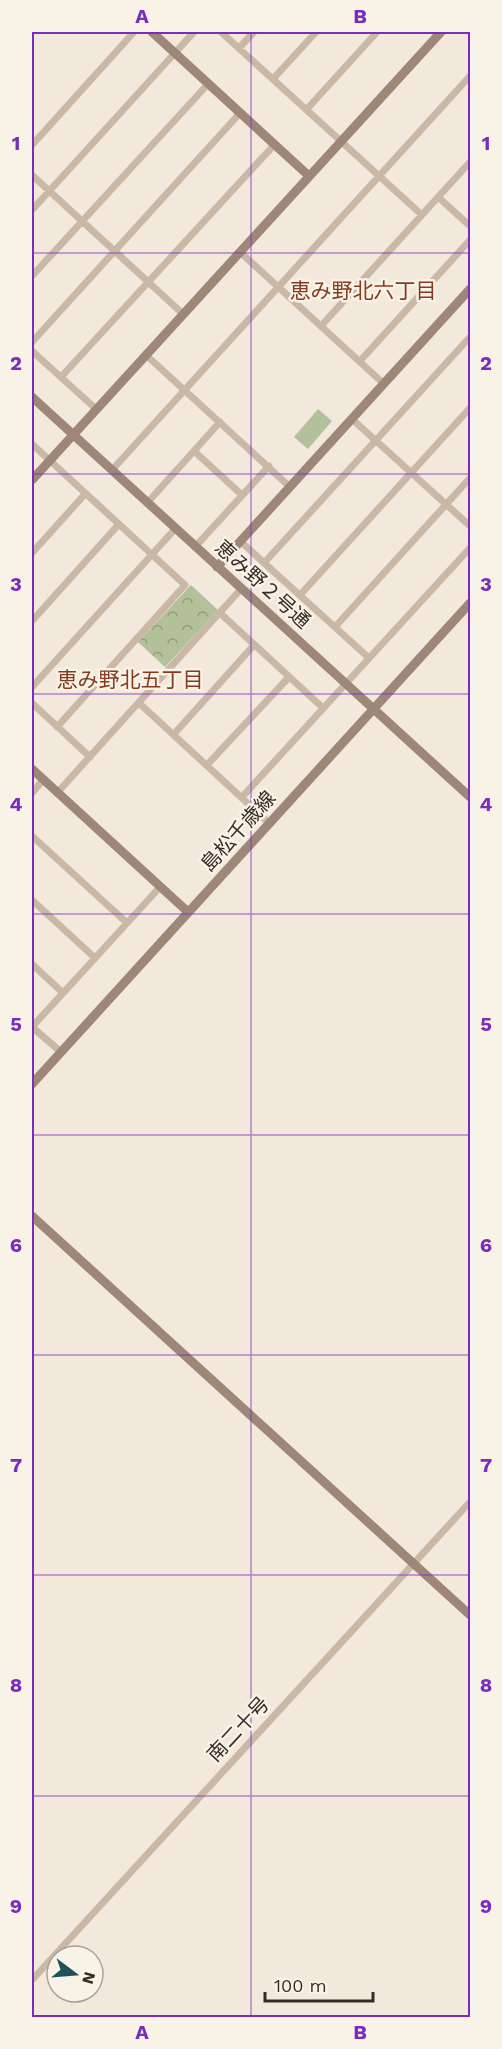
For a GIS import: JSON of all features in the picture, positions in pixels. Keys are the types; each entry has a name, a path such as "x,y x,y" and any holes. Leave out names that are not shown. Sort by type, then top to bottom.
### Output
{"street":[{"path":"32,145 134,32"},
{"path":"152,32 309,176"},
{"path":"32,210 194,32"},
{"path":"221,32 422,215"},
{"path":"239,48 254,32"},
{"path":"273,79 316,32"},
{"path":"307,110 377,32"},
{"path":"32,480 441,32"},
{"path":"112,470 471,76"},
{"path":"32,276 208,84"},
{"path":"32,342 240,113"},
{"path":"61,377 274,144"},
{"path":"321,326 471,162"},
{"path":"32,175 183,314"},
{"path":"438,197 471,226"},
{"path":"360,361 471,240"},
{"path":"240,252 384,384"},
{"path":"217,567 471,289"},
{"path":"264,563 471,337"},
{"path":"32,351 96,409"},
{"path":"146,355 290,487"},
{"name":"恵み野２号通","path":"32,398 471,797"},
{"path":"300,595 471,408"},
{"path":"352,419 471,526"},
{"path":"148,502 220,422"},
{"path":"32,444 185,585 57,727"},
{"path":"194,451 242,495"},
{"path":"195,547 269,466"},
{"path":"335,627 471,478"},
{"path":"32,553 85,494"},
{"path":"32,621 119,524"},
{"path":"32,687 175,529"},
{"path":"240,541 369,658"},
{"path":"242,797 471,548"},
{"path":"57,793 242,589"},
{"name":"島松千歳線","path":"32,1084 471,603"},
{"path":"220,613 322,708"},
{"path":"174,734 254,645"},
{"path":"207,765 289,676"},
{"path":"32,703 90,757"},
{"path":"139,703 269,823"},
{"path":"32,769 188,912"},
{"path":"32,793 43,780"},
{"path":"32,836 126,922"},
{"path":"61,1052 32,1027 160,887"},
{"path":"32,900 95,958"},
{"path":"32,964 63,993"},
{"path":"32,1216 471,1615"},
{"name":"南二十号","path":"32,1980 471,1502"}],"green space":[{"path":"318,409 332,421 308,449 294,437"},
{"path":"191,585 218,610 165,667 138,642"}],"district":[{"name":"恵み野北六丁目","path":"363,291"},
{"name":"恵み野北五丁目","path":"130,680"}]}
